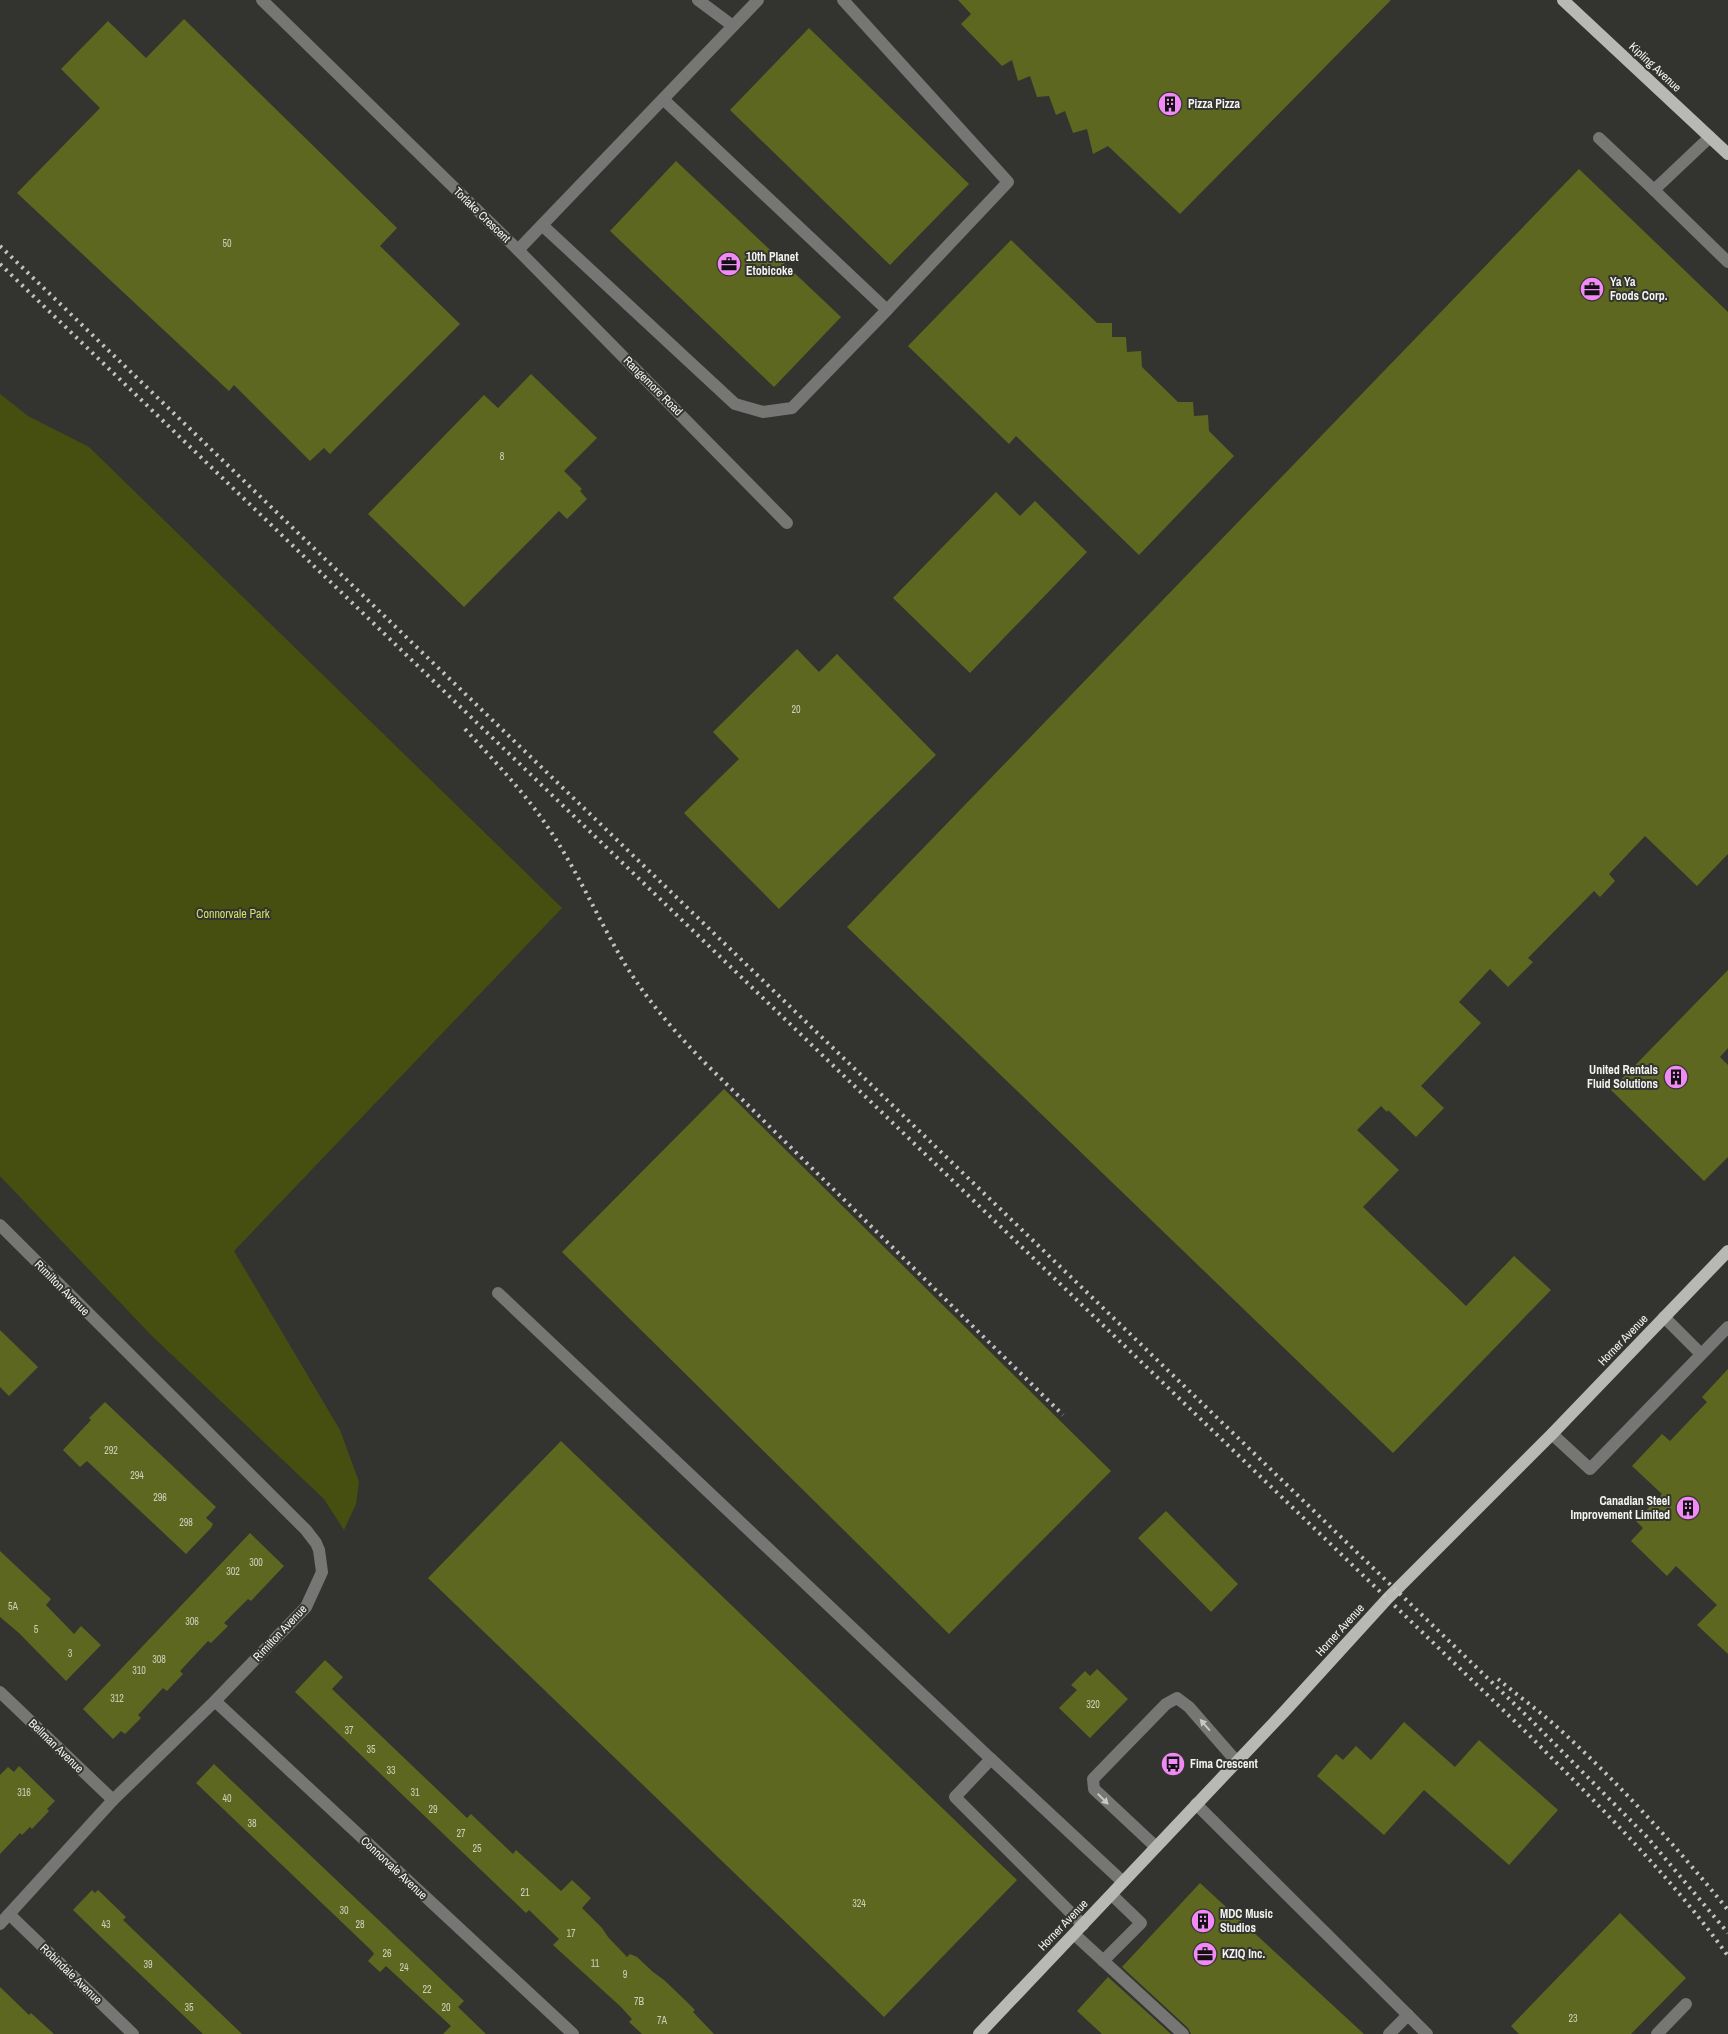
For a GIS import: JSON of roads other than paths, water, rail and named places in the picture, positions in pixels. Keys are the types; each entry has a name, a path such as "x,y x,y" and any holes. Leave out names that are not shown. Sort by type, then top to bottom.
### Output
{"main road":[{"name":"Kipling Avenue","path":"1563,0 1728,154"},
{"name":"Horner Avenue","path":"979,2034 1237,1762 1388,1598 1552,1434 1728,1251"}],"street":[{"name":"Torlake Crescent","path":"262,0 518,250 758,0"},
{"path":"698,0 733,26"},
{"path":"542,226 735,404 763,412 792,408 1008,182 843,0"},
{"path":"663,100 887,310"},
{"path":"1654,190 1710,137"},
{"path":"1599,138 1728,262"},
{"name":"Rangemore Road","path":"518,250 787,523"},
{"name":"Rimilton Avenue","path":"0,1225 306,1530 319,1550 322,1572 306,1607 215,1701 113,1800 0,1924"},
{"path":"498,1294 991,1760 1123,1882"},
{"path":"1664,1317 1701,1354"},
{"path":"1552,1434 1590,1469 1728,1327"},
{"name":"Bellman Avenue","path":"0,1692 113,1800"},
{"path":"1156,1847 1094,1789 1093,1779 1166,1704 1176,1698 1189,1707 1237,1762"},
{"name":"Connorvale Avenue","path":"215,1701 572,2034"},
{"path":"991,1760 955,1797 1078,1929 1103,1961 1183,2034"},
{"path":"1196,1804 1427,2034"},
{"path":"1103,1961 1141,1923 1112,1895"},
{"name":"Robindale Avenue","path":"9,1914 133,2034"},
{"path":"1657,2034 1686,2004"},
{"path":"1388,2034 1408,2015"}],"railway":[{"path":"0,246 1530,1719 1647,1837 1728,1933"},
{"path":"0,264 1528,1734 1658,1869 1706,1926 1728,1956"},
{"path":"465,729 511,780 553,835 572,866 623,961 641,988 671,1026 704,1062 1063,1415"},
{"path":"1498,1679 1557,1727 1603,1770 1688,1862 1728,1910"}],"place":[{"name":"Pizza Pizza","path":"1170,104"},
{"name":"10th Planet Etobicoke","path":"729,264"},
{"name":"Ya Ya Foods Corp.","path":"1592,289"},
{"name":"United Rentals Fluid Solutions","path":"1676,1077"},
{"name":"Canadian Steel Improvement Limited","path":"1688,1508"},
{"name":"Fima Crescent","path":"1173,1764"},
{"name":"MDC Music Studios","path":"1203,1921"},
{"name":"KZIQ Inc.","path":"1205,1954"}],"park label":[{"name":"Connorvale Park","path":"233,914"}]}
